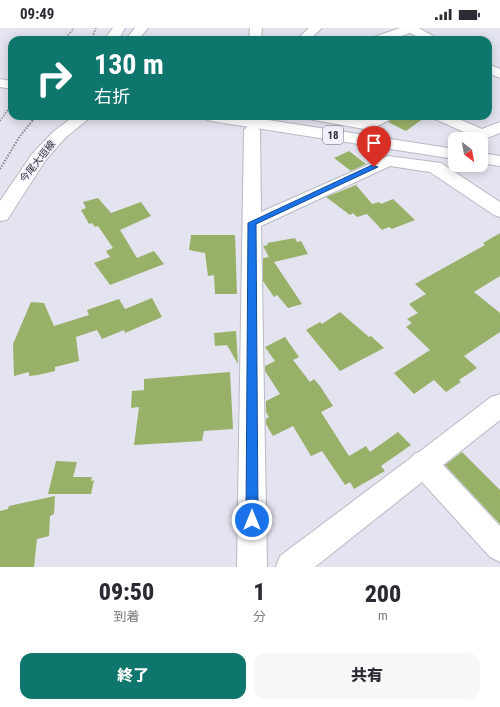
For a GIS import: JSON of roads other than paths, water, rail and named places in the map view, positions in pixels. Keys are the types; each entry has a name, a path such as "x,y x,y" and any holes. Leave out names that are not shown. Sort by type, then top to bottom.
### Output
{"main road":[{"name":"今尾大垣線","path":"0,215 38,158 59,135 79,120"},
{"name":"18","path":"237,120 448,153"},
{"path":"488,159 500,161"}],"street":[{"path":"135,36 142,28"},
{"path":"307,36 316,28"},
{"path":"389,36 411,28 426,36"},
{"path":"339,120 370,125 379,120"},
{"path":"449,120 482,135 500,127"},
{"path":"252,130 252,567"},
{"path":"252,223 388,161 435,167 500,211"},
{"path":"291,567 423,463 500,405"},
{"path":"423,463 500,547"}]}
